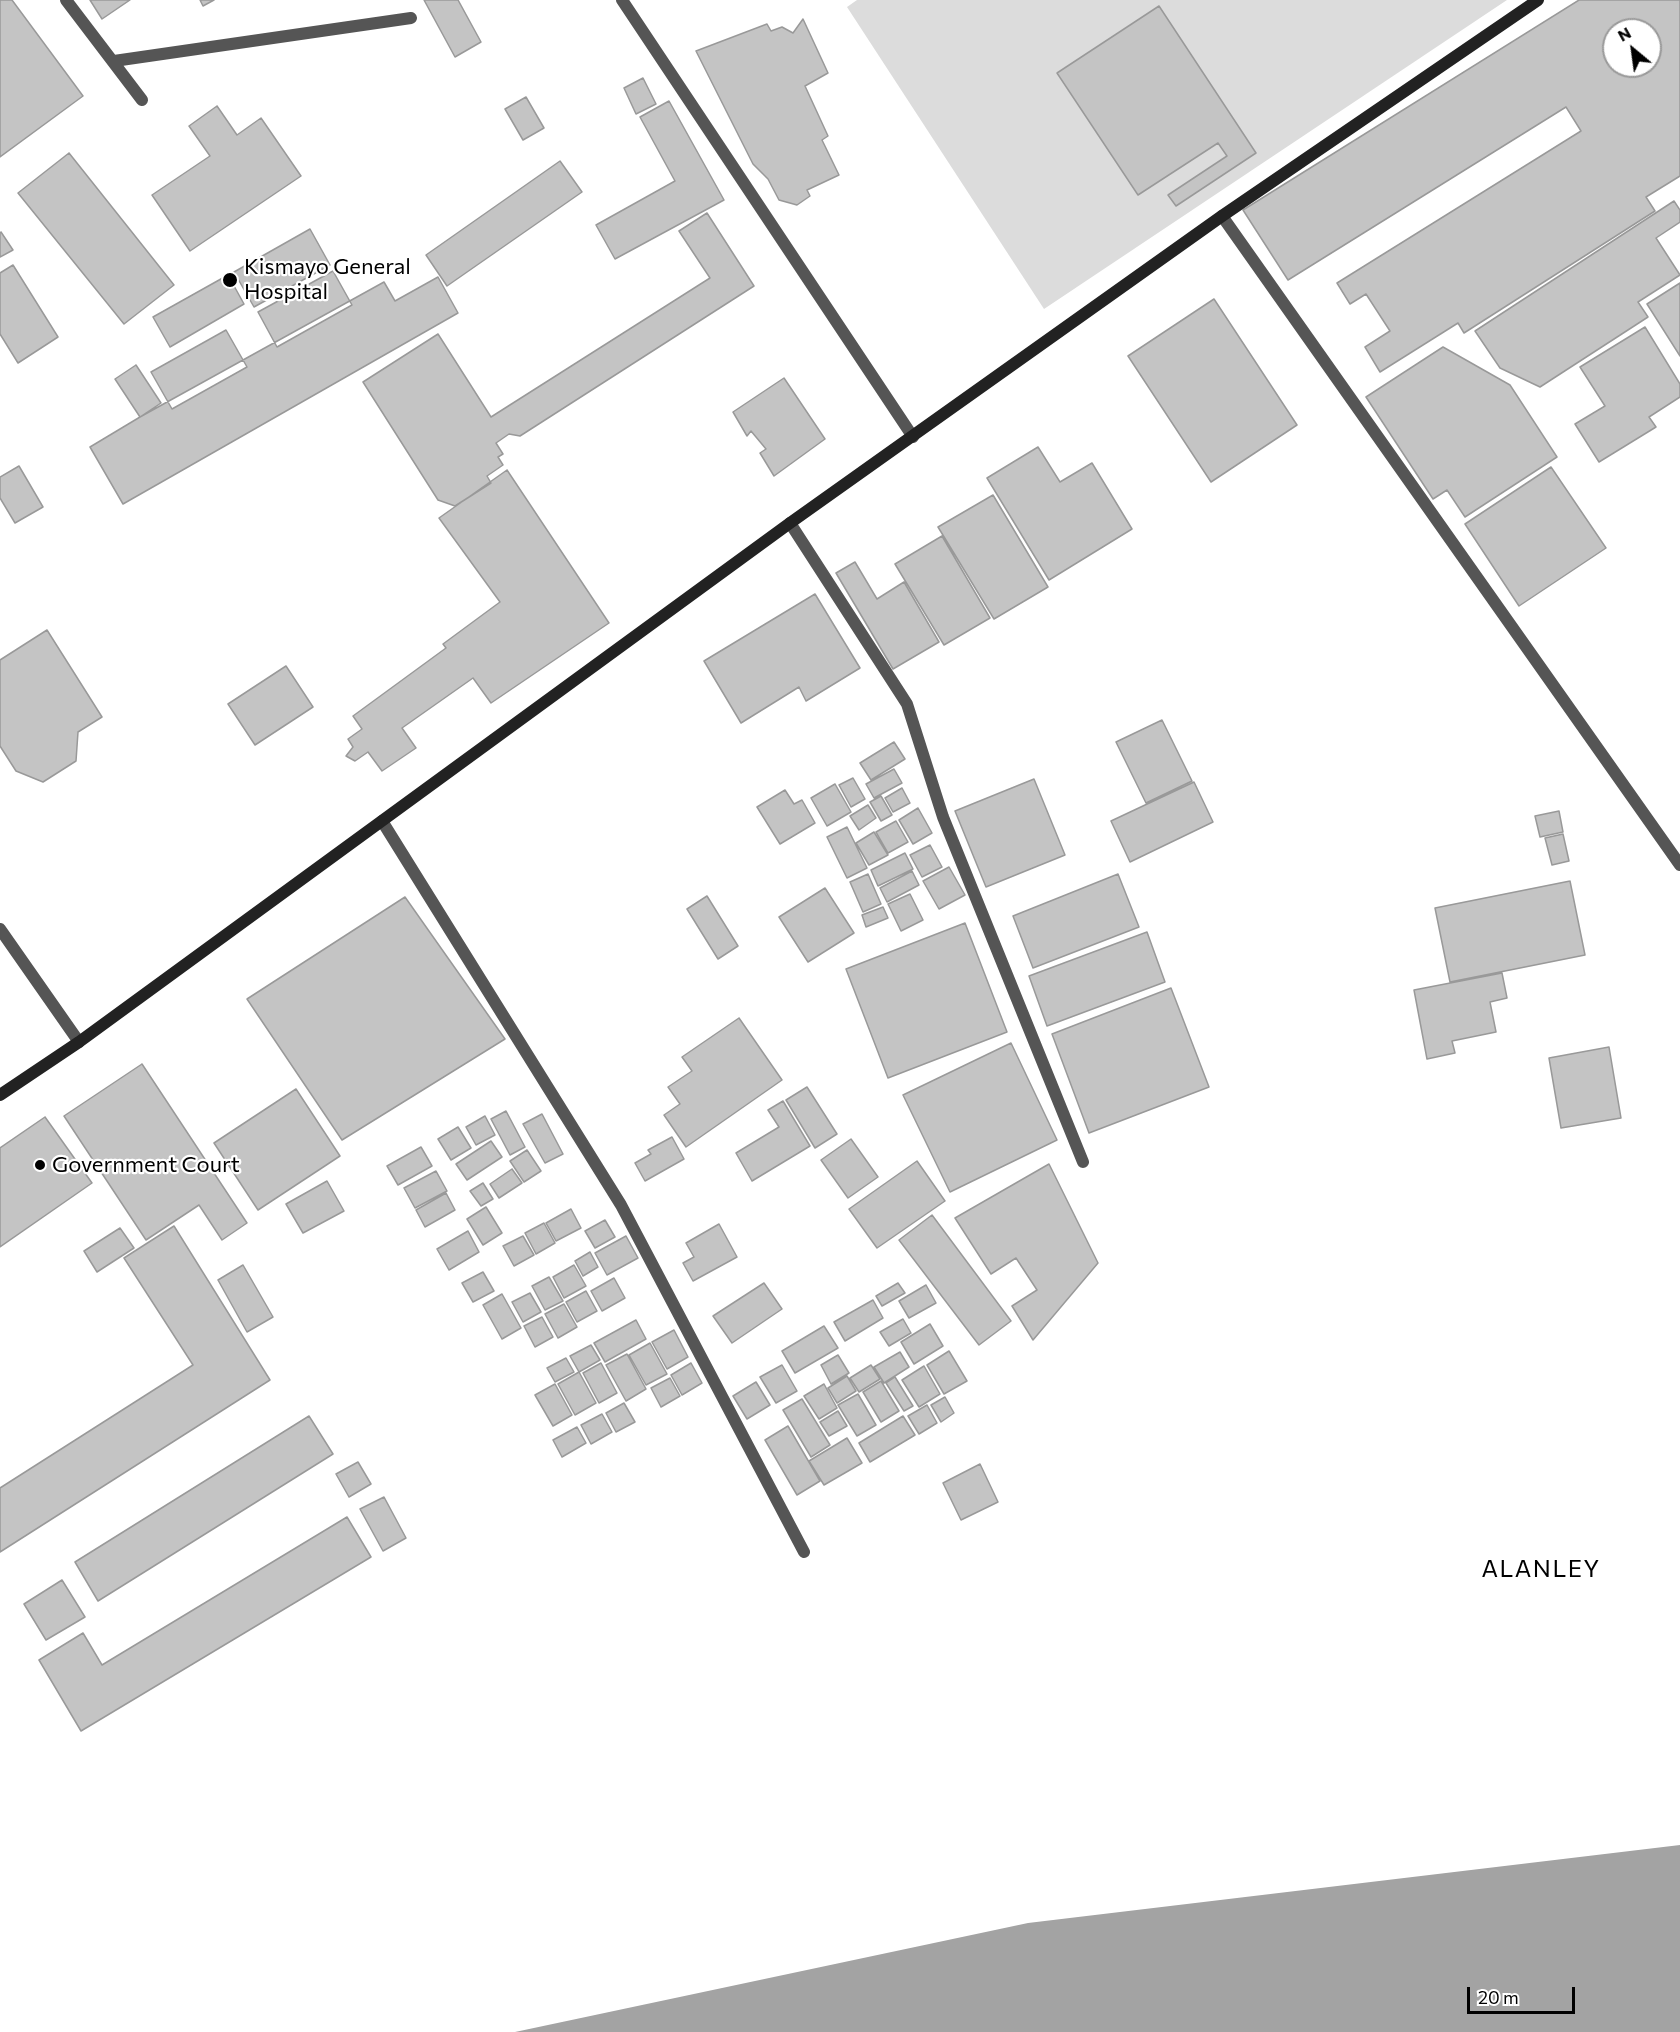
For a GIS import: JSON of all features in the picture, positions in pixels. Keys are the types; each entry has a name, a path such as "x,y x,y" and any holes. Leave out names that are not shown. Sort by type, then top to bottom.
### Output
{"street":[{"path":"66,0 142,100"},
{"path":"622,0 913,437"},
{"path":"0,1095 79,1042 790,523 1222,216 1538,0"},
{"path":"114,61 411,18"},
{"path":"1222,216 1680,865"},
{"path":"790,523 907,704 943,817 1083,1162"},
{"path":"382,821 621,1204 804,1552"},
{"path":"0,928 79,1042"}],"shaded area":[{"path":"857,0 1507,0 1044,309 847,7"},
{"path":"1680,1845 1680,2032 515,2032 1028,1923"}],"building":[{"path":"0,0 12,0 83,96 0,157"},
{"path":"90,0 130,0 102,19"},
{"path":"200,0 214,0 203,6"},
{"path":"424,0 458,0 481,42 455,57"},
{"path":"1579,0 1680,0 1680,176 1646,197 1655,211 1464,333 1458,323 1380,372 1365,347 1390,331 1366,294 1350,304 1337,283 1581,131 1566,107 1288,280 1243,210"},
{"path":"1159,6 1256,153 1176,206 1168,195 1227,156 1218,143 1138,195 1057,73"},
{"path":"803,19 828,73 805,86 828,136 822,140 839,175 807,190 810,196 797,205 779,200 768,179 753,164 696,51 767,24 771,31 782,27 793,33"},
{"path":"643,78 656,104 636,114 624,88"},
{"path":"526,97 544,128 523,140 505,109"},
{"path":"669,101 724,200 615,259 596,225 675,181 640,117"},
{"path":"217,106 237,135 261,118 301,176 190,251 152,195 210,156 189,126"},
{"path":"69,153 174,285 124,324 18,193"},
{"path":"560,161 582,192 447,286 426,255"},
{"path":"1674,201 1680,210 1680,222 1656,238 1680,275 1638,302 1648,317 1540,387 1500,368 1475,331"},
{"path":"707,213 754,286 520,436 509,434 496,443 503,454 498,457 503,465 487,476 491,483 455,506 438,500 363,382 438,334 491,417 710,278 679,231"},
{"path":"310,229 330,265 254,307 234,272"},
{"path":"0,233 13,250 0,257"},
{"path":"13,265 58,337 18,363 0,334 0,273"},
{"path":"333,271 352,305 277,347 258,312"},
{"path":"228,275 244,304 170,347 153,317"},
{"path":"438,277 458,313 123,504 90,447 384,282 395,301"},
{"path":"1680,283 1680,356 1647,304"},
{"path":"1214,299 1297,425 1211,482 1128,356"},
{"path":"1645,327 1680,384 1680,397 1649,417 1656,427 1599,462 1575,424 1605,406 1580,367"},
{"path":"226,330 247,367 172,409 151,372"},
{"path":"1443,347 1510,385 1557,457 1465,517 1447,490 1433,499 1366,397"},
{"path":"136,365 161,403 140,417 115,379"},
{"path":"784,378 825,439 774,476 760,453 766,449 751,431 747,436 733,412"},
{"path":"1038,447 1060,482 1092,463 1132,529 1049,580 987,478"},
{"path":"19,466 43,507 15,523 0,498 0,477"},
{"path":"1551,467 1606,548 1519,606 1465,524"},
{"path":"507,470 609,623 491,703 473,678 402,728 416,748 382,771 368,752 355,761 346,756 353,747 348,739 362,729 353,716 446,648 443,644 500,602 439,518"},
{"path":"993,495 1048,587 994,619 938,527"},
{"path":"942,536 990,618 944,645 895,564"},
{"path":"855,562 877,599 904,582 939,642 893,669 836,573"},
{"path":"815,594 860,668 806,701 799,687 741,723 704,661"},
{"path":"47,630 102,717 78,732 76,761 43,782 16,771 0,746 0,660"},
{"path":"286,666 313,707 255,745 228,704"},
{"path":"1162,720 1192,781 1146,803 1116,742"},
{"path":"894,742 905,759 871,780 860,763"},
{"path":"894,769 902,783 874,798 866,784"},
{"path":"853,778 865,799 851,807 839,785"},
{"path":"1034,779 1065,855 986,887 955,811"},
{"path":"1194,782 1213,822 1130,862 1111,821"},
{"path":"835,784 851,812 827,826 811,798"},
{"path":"902,788 910,803 893,812 885,798"},
{"path":"785,790 794,804 802,800 815,823 780,844 757,807"},
{"path":"881,796 892,815 881,821 870,802"},
{"path":"868,805 876,818 859,830 850,816"},
{"path":"918,808 932,833 913,844 899,820"},
{"path":"1559,811 1563,832 1540,837 1535,816"},
{"path":"896,821 908,842 888,853 876,832"},
{"path":"847,827 867,868 847,878 827,837"},
{"path":"874,832 888,855 869,865 856,843"},
{"path":"1563,834 1569,861 1552,865 1545,838"},
{"path":"930,845 942,867 922,877 910,855"},
{"path":"905,853 913,869 878,886 871,870"},
{"path":"949,867 965,895 939,909 923,881"},
{"path":"912,871 919,885 887,902 880,888"},
{"path":"868,874 881,904 863,912 850,882"},
{"path":"1118,874 1139,927 1033,968 1013,916"},
{"path":"1570,881 1585,955 1450,982 1435,908"},
{"path":"825,888 854,933 808,962 779,917"},
{"path":"910,894 923,920 901,931 888,904"},
{"path":"707,896 738,946 718,959 687,909"},
{"path":"405,897 505,1039 342,1140 247,999"},
{"path":"883,907 888,918 866,927 862,915"},
{"path":"965,923 1007,1032 888,1078 846,969"},
{"path":"1147,932 1165,982 1047,1026 1029,976"},
{"path":"1502,973 1507,998 1490,1002 1496,1032 1452,1041 1455,1053 1427,1059 1414,990"},
{"path":"1171,988 1209,1087 1089,1133 1052,1034"},
{"path":"739,1018 782,1080 686,1147 664,1115 680,1104 668,1087 692,1071 682,1057"},
{"path":"1011,1043 1057,1140 950,1192 903,1095"},
{"path":"1609,1047 1621,1118 1561,1128 1549,1058"},
{"path":"142,1064 247,1223 222,1240 199,1205 146,1240 64,1116"},
{"path":"807,1087 837,1134 815,1148 786,1100"},
{"path":"296,1089 340,1156 258,1210 214,1143"},
{"path":"783,1101 810,1146 752,1181 736,1153 779,1127 768,1110"},
{"path":"506,1111 525,1147 510,1155 491,1119"},
{"path":"542,1114 563,1154 545,1163 523,1124"},
{"path":"485,1116 495,1135 476,1145 466,1127"},
{"name":"Government Court","path":"45,1117 92,1183 0,1247 0,1148"},
{"path":"458,1127 471,1148 451,1160 438,1139"},
{"path":"672,1137 684,1159 645,1181 635,1163 651,1154 648,1150"},
{"path":"851,1139 878,1177 848,1198 821,1160"},
{"path":"491,1141 502,1157 467,1180 456,1164"},
{"path":"421,1147 432,1166 398,1185 387,1166"},
{"path":"527,1150 541,1171 524,1182 510,1161"},
{"path":"917,1161 945,1201 877,1248 849,1209"},
{"path":"1049,1164 1098,1263 1033,1340 1012,1306 1037,1290 1016,1258 991,1274 955,1218"},
{"path":"512,1169 522,1183 499,1198 490,1184"},
{"path":"436,1171 447,1191 415,1208 404,1188"},
{"path":"327,1181 344,1211 303,1233 286,1204"},
{"path":"483,1183 493,1199 481,1206 470,1191"},
{"path":"446,1193 455,1210 425,1227 416,1210"},
{"path":"486,1207 502,1233 483,1245 467,1219"},
{"path":"571,1209 581,1228 556,1241 546,1223"},
{"path":"932,1215 1011,1321 979,1345 899,1240"},
{"path":"605,1220 615,1237 595,1248 585,1231"},
{"path":"544,1223 555,1243 536,1254 525,1233"},
{"path":"719,1224 737,1257 693,1281 683,1263 694,1257 686,1243"},
{"path":"174,1226 270,1380 0,1552 0,1488 193,1365 124,1258"},
{"path":"120,1228 134,1248 97,1272 84,1251"},
{"path":"468,1231 479,1252 449,1270 437,1249"},
{"path":"523,1236 534,1255 514,1266 503,1246"},
{"path":"626,1236 638,1258 607,1275 595,1253"},
{"path":"590,1252 598,1267 583,1276 575,1261"},
{"path":"243,1265 273,1317 247,1332 218,1280"},
{"path":"574,1265 586,1286 564,1298 553,1277"},
{"path":"483,1272 494,1291 473,1302 462,1283"},
{"path":"549,1277 563,1301 545,1310 532,1286"},
{"path":"614,1278 625,1298 602,1311 591,1291"},
{"path":"764,1283 782,1309 732,1343 713,1316"},
{"path":"898,1283 905,1293 882,1306 876,1296"},
{"path":"926,1285 936,1303 909,1318 899,1301"},
{"path":"586,1291 597,1311 577,1322 566,1302"},
{"path":"530,1293 541,1312 523,1322 512,1302"},
{"path":"502,1294 521,1328 502,1339 483,1305"},
{"path":"873,1300 883,1318 845,1341 834,1322"},
{"path":"564,1304 577,1327 558,1338 545,1314"},
{"path":"542,1317 553,1337 535,1347 524,1326"},
{"path":"903,1319 911,1333 889,1346 880,1332"},
{"path":"636,1320 646,1339 605,1362 594,1343"},
{"path":"930,1324 943,1346 914,1364 901,1342"},
{"path":"824,1326 838,1348 795,1373 782,1351"},
{"path":"674,1330 688,1357 667,1369 652,1342"},
{"path":"650,1343 667,1374 646,1385 629,1355"},
{"path":"591,1345 600,1360 579,1372 570,1356"},
{"path":"949,1351 967,1381 944,1394 927,1365"},
{"path":"900,1352 909,1367 884,1383 874,1367"},
{"path":"627,1354 646,1389 626,1401 606,1365"},
{"path":"838,1355 849,1373 831,1384 821,1365"},
{"path":"566,1358 574,1372 555,1382 547,1368"},
{"path":"601,1363 617,1393 599,1403 583,1373"},
{"path":"691,1363 702,1383 682,1395 671,1375"},
{"path":"782,1365 797,1391 776,1403 760,1377"},
{"path":"871,1365 880,1379 859,1392 850,1378"},
{"path":"924,1366 940,1394 919,1407 902,1380"},
{"path":"579,1372 596,1403 575,1415 558,1384"},
{"path":"847,1376 856,1391 837,1403 828,1388"},
{"path":"895,1377 913,1406 904,1411 886,1383"},
{"path":"670,1378 680,1396 661,1407 651,1388"},
{"path":"881,1381 899,1411 881,1422 863,1392"},
{"path":"756,1382 770,1405 747,1419 733,1396"},
{"path":"555,1384 572,1415 553,1426 535,1395"},
{"path":"824,1384 837,1408 819,1419 804,1396"},
{"path":"858,1394 876,1425 857,1436 838,1405"},
{"path":"945,1397 954,1413 941,1422 931,1405"},
{"path":"802,1399 830,1445 811,1457 783,1410"},
{"path":"624,1403 635,1422 616,1432 606,1413"},
{"path":"927,1405 937,1423 919,1434 908,1416"},
{"path":"838,1411 847,1426 829,1436 820,1422"},
{"path":"602,1414 612,1432 591,1444 581,1425"},
{"path":"309,1416 333,1454 98,1601 75,1562"},
{"path":"903,1416 915,1435 870,1462 859,1443"},
{"path":"788,1426 820,1481 797,1495 765,1440"},
{"path":"577,1427 586,1443 562,1457 553,1440"},
{"path":"847,1438 862,1463 824,1485 809,1461"},
{"path":"358,1462 371,1484 349,1497 336,1474"},
{"path":"980,1464 998,1502 961,1520 943,1483"},
{"path":"384,1497 406,1538 383,1551 360,1509"},
{"path":"347,1517 371,1557 81,1731 39,1660 83,1633 102,1665"},
{"path":"62,1580 85,1617 46,1640 24,1604"}],"place":[{"name":"Kismayo General Hospital","path":"230,280"},
{"name":"Government Court","path":"40,1165"}],"district":[{"name":"ALANLEY","path":"1541,1569"}]}
